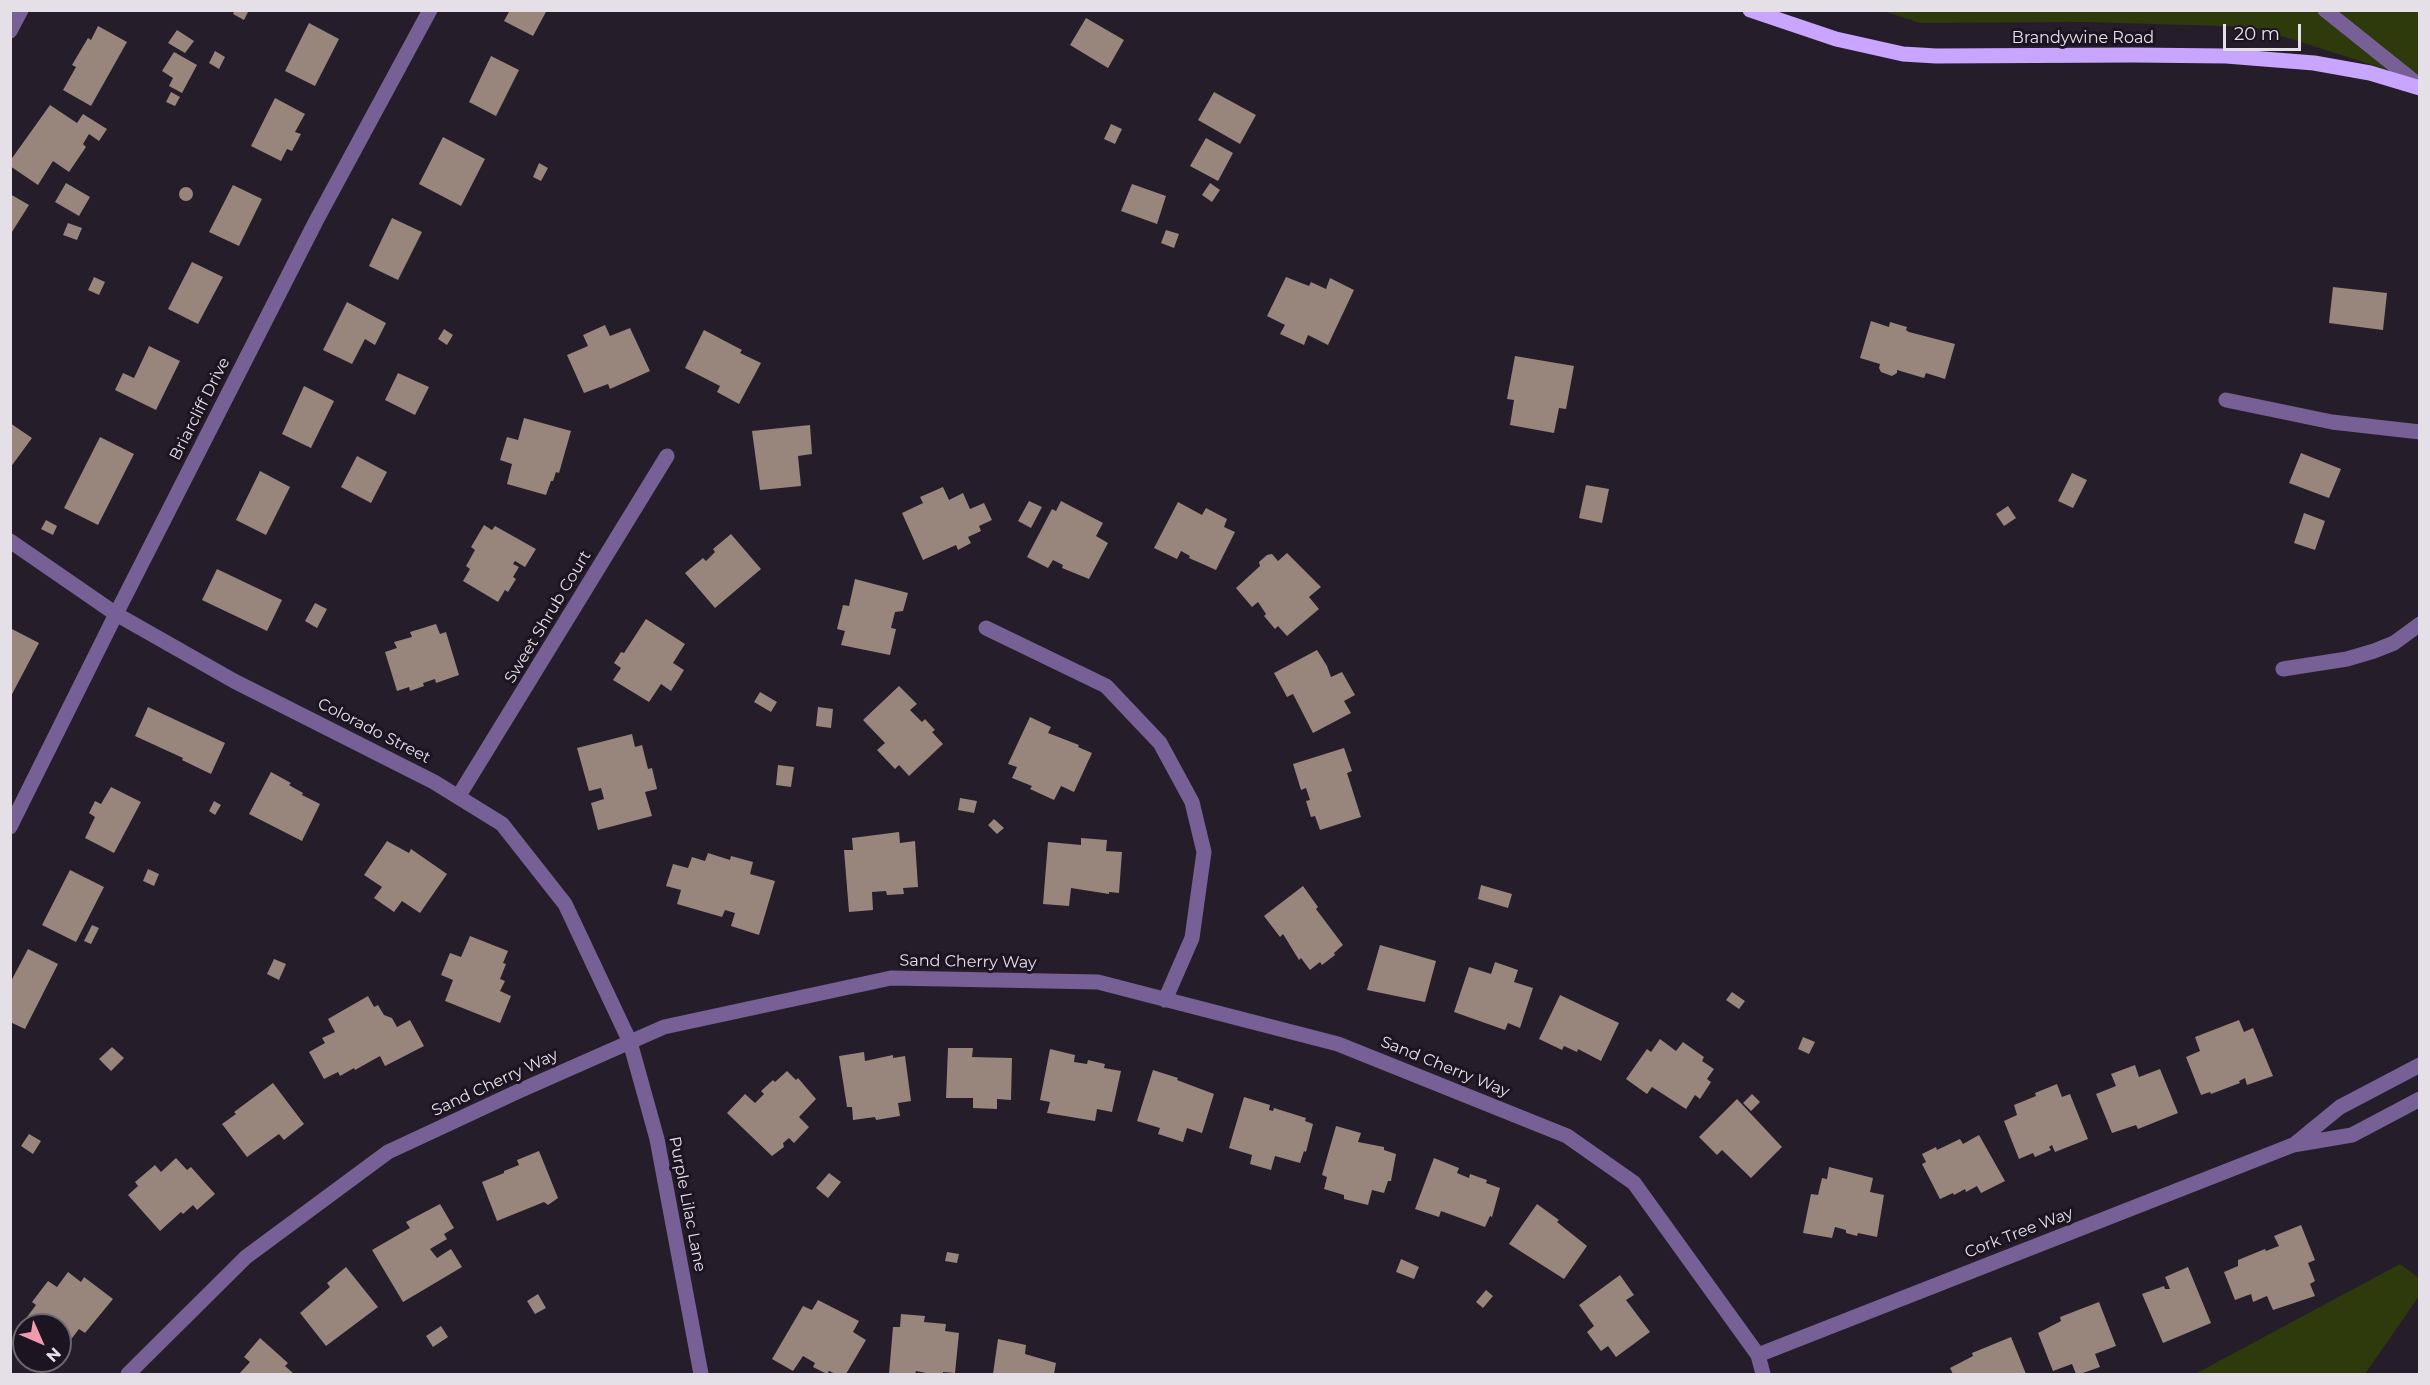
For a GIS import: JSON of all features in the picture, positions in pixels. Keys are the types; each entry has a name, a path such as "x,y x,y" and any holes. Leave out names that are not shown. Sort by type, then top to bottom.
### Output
{"main road":[{"name":"Brandywine Road","path":"1750,10 1836,39 1903,54 2226,56 2314,63 2370,73 2420,87"}],"street":[{"path":"10,31 21,10"},
{"name":"Briarcliff Drive","path":"10,827 316,221 430,10"},
{"path":"2325,10 2420,87"},
{"path":"2226,400 2332,422 2420,432"},
{"name":"Sweet Shrub Court","path":"459,797 667,456"},
{"name":"Colorado Street","path":"10,541 116,614 234,681 434,782 502,824 566,904 630,1042"},
{"path":"2283,669 2347,659 2374,651 2394,643 2420,624"},
{"path":"986,628 1106,686 1160,743 1192,802 1204,852 1194,927 1192,938 1165,999"},
{"name":"Sand Cherry Way","path":"128,1374 246,1257 388,1152 664,1028 891,978 1098,982 1338,1044 1567,1136 1634,1183 1758,1355"},
{"name":"Purple Lilac Lane","path":"630,1042 657,1139 701,1374"},
{"name":"Cork Tree Way","path":"2293,1145 2340,1107 2420,1065"},
{"name":"Cork Tree Way","path":"1758,1355 2293,1145 2352,1136 2420,1099"},
{"path":"1758,1355 1763,1374"}],"green space":[{"path":"1883,11 2419,11 2419,80 2254,27 2085,22 1920,23"},
{"path":"2400,1264 2419,1278 2419,1296 2365,1374 2195,1374"}],"building":[{"path":"235,10 248,12 244,20 233,14"},
{"path":"510,10 547,10 533,36 504,21"},
{"path":"1086,18 1124,40 1108,68 1070,45"},
{"path":"309,23 339,39 315,86 285,71"},
{"path":"98,26 127,42 91,106 63,90 76,67 72,65 88,38 91,40"},
{"path":"177,30 194,41 185,53 168,43"},
{"path":"215,51 225,57 219,69 209,63"},
{"path":"174,52 197,65 182,93 169,86 173,78 162,71"},
{"path":"491,56 519,70 496,116 469,102"},
{"path":"171,92 180,97 175,106 166,102"},
{"path":"1214,92 1256,115 1240,144 1198,120"},
{"path":"275,98 305,114 295,132 301,134 292,151 287,149 281,161 251,146"},
{"path":"50,105 77,123 83,114 107,129 99,141 89,134 83,144 86,147 69,172 53,161 38,185 10,166 10,161"},
{"path":"1111,124 1122,129 1115,144 1104,139"},
{"path":"443,137 485,159 461,206 419,184"},
{"path":"1206,138 1233,153 1218,181 1190,166"},
{"path":"539,163 548,168 541,181 533,177"},
{"path":"66,183 90,197 79,216 55,202"},
{"path":"1210,183 1220,190 1212,202 1202,195"},
{"path":"1132,184 1166,196 1157,224 1121,211"},
{"path":"233,185 262,199 239,246 209,232"},
{"path":"186,187 191,189 193,194 191,199 186,201 181,199 179,194 181,189"},
{"path":"10,194 29,205 10,235"},
{"path":"392,218 422,232 398,280 369,266"},
{"path":"68,223 82,228 77,240 63,235"},
{"path":"1166,230 1179,234 1174,248 1161,243"},
{"path":"192,262 223,277 198,324 168,309"},
{"path":"94,277 105,282 99,295 88,290"},
{"path":"1286,277 1309,286 1311,282 1326,289 1330,278 1354,290 1328,345 1308,335 1304,345 1280,334 1285,325 1267,316"},
{"path":"2333,287 2387,293 2383,330 2329,323"},
{"path":"347,302 386,323 375,345 365,339 352,364 323,350"},
{"path":"1871,321 1889,327 1890,322 1907,327 1906,330 1909,332 1955,344 1945,379 1926,373 1924,378 1897,370 1897,373 1892,376 1881,372 1880,364 1860,358"},
{"path":"605,325 610,336 630,328 650,371 610,389 608,384 584,393 567,355 588,346 583,335"},
{"path":"444,329 453,335 447,345 438,339"},
{"path":"704,330 742,350 740,353 761,363 739,404 717,392 720,386 685,368"},
{"path":"149,346 180,361 156,410 115,390 123,373 134,378"},
{"path":"1515,356 1574,366 1566,409 1559,408 1554,433 1510,425 1514,400 1507,399"},
{"path":"398,373 429,387 415,415 385,400"},
{"path":"304,386 334,401 311,448 282,434"},
{"path":"524,418 571,431 559,473 556,472 546,495 507,484 512,464 500,460 507,437 518,440"},
{"path":"10,423 32,438 10,468"},
{"path":"810,425 812,454 798,456 801,486 760,490 752,431"},
{"path":"100,437 134,454 98,525 64,508"},
{"path":"2301,453 2341,469 2329,498 2289,483"},
{"path":"357,456 387,472 371,503 341,487"},
{"path":"260,471 290,487 266,535 236,520"},
{"path":"2072,473 2087,480 2073,508 2058,501"},
{"path":"1586,485 1609,489 1602,523 1579,518"},
{"path":"943,487 949,500 963,493 970,509 984,503 992,520 979,526 981,531 968,537 971,543 958,550 956,545 923,560 902,513 923,503 920,497"},
{"path":"1029,501 1042,507 1031,528 1018,521"},
{"path":"1061,501 1103,523 1096,536 1108,543 1089,579 1062,568 1063,565 1053,560 1048,568 1027,557 1052,509 1056,511"},
{"path":"1178,502 1202,515 1206,508 1227,519 1224,527 1235,532 1216,570 1189,558 1190,556 1181,551 1177,559 1154,548"},
{"path":"2008,506 2016,518 2004,526 1996,514"},
{"path":"2304,513 2325,521 2315,550 2294,543"},
{"path":"46,520 57,526 53,535 41,529"},
{"path":"484,525 492,530 495,526 536,549 525,567 515,561 513,564 519,567 513,577 516,579 508,592 505,590 498,602 463,581 470,569 466,566 475,550 471,547"},
{"path":"731,534 761,569 715,608 685,573 703,558 706,561 715,552 713,549"},
{"path":"1287,553 1321,587 1309,597 1319,609 1287,636 1278,626 1275,629 1264,616 1266,614 1258,602 1252,607 1236,588 1260,566 1259,562 1267,555 1272,554 1278,561"},
{"path":"217,569 282,600 267,631 202,600"},
{"path":"855,579 908,593 903,611 895,612 891,628 896,629 890,655 841,645 845,631 837,629 843,605 849,606"},
{"path":"315,603 327,609 317,628 305,621"},
{"path":"646,619 685,644 673,663 684,670 671,691 661,684 649,702 613,680 621,668 614,663 621,652 624,653"},
{"path":"436,624 440,634 446,632 459,675 436,683 435,679 410,691 409,687 397,691 385,652 397,648 394,642 412,637 410,632"},
{"path":"10,628 39,643 10,698"},
{"path":"1317,650 1331,677 1342,672 1355,695 1344,701 1351,713 1313,733 1293,694 1287,697 1274,673"},
{"path":"899,686 917,704 910,710 922,722 925,719 935,730 932,732 943,744 909,776 899,765 895,769 877,750 885,743 863,720"},
{"path":"760,692 777,702 771,712 754,702"},
{"path":"148,707 225,743 211,774 135,736"},
{"path":"818,707 833,709 831,728 816,726"},
{"path":"1030,717 1051,727 1048,733 1079,745 1078,747 1092,753 1074,792 1061,786 1054,800 1030,789 1032,786 1012,778 1017,767 1008,764"},
{"path":"632,734 635,747 642,745 648,769 652,768 657,789 645,792 652,816 598,830 591,803 604,799 601,788 589,791 577,748"},
{"path":"1344,748 1352,771 1347,773 1361,817 1320,830 1315,816 1311,817 1306,801 1310,800 1306,788 1301,790 1293,764"},
{"path":"778,765 794,767 791,787 776,785"},
{"path":"271,772 291,783 289,785 303,793 302,795 320,804 302,841 249,814"},
{"path":"111,787 141,802 114,853 85,838 95,817 89,813 95,801 101,804"},
{"path":"960,798 977,801 974,813 958,810"},
{"path":"214,801 221,805 215,815 209,811"},
{"path":"994,819 1004,828 997,834 988,825"},
{"path":"899,832 900,843 915,841 918,887 903,888 904,894 887,895 886,891 872,892 873,910 849,912 844,850 853,850 852,838"},
{"path":"1081,838 1107,840 1106,851 1122,852 1119,893 1109,892 1109,894 1071,888 1069,906 1043,904 1048,842 1081,845"},
{"path":"387,841 409,853 411,849 447,874 420,913 402,901 394,912 374,898 382,887 364,875"},
{"path":"708,853 730,860 731,856 753,862 750,874 775,881 759,935 731,926 735,913 725,910 722,917 677,904 681,890 666,886 673,864 688,868 692,857 705,861"},
{"path":"148,869 159,874 154,886 143,881"},
{"path":"70,870 104,887 76,942 42,925"},
{"path":"1481,885 1512,894 1508,908 1478,899"},
{"path":"1303,886 1318,907 1316,909 1343,945 1322,965 1320,962 1310,970 1301,958 1299,960 1283,934 1280,937 1264,916"},
{"path":"92,925 99,928 91,944 84,941"},
{"path":"470,936 508,951 500,979 505,981 500,991 511,996 500,1023 445,1001 453,980 441,975 450,953 461,957"},
{"path":"1380,945 1436,961 1425,1002 1367,990"},
{"path":"28,949 58,964 25,1029 10,1022 10,983"},
{"path":"274,959 286,964 279,980 267,974"},
{"path":"1495,962 1518,970 1514,982 1533,988 1520,1028 1508,1023 1505,1030 1454,1012 1469,967 1491,974"},
{"path":"1732,992 1745,1001 1739,1009 1726,1000"},
{"path":"1560,995 1619,1023 1601,1061 1578,1049 1577,1052 1564,1046 1562,1050 1539,1039"},
{"path":"368,996 374,1007 378,1005 384,1015 392,1018 397,1027 410,1020 424,1046 385,1066 380,1056 355,1070 354,1068 340,1076 338,1072 324,1079 309,1052 325,1043 322,1038 335,1032 328,1019"},
{"path":"2239,1020 2244,1032 2253,1028 2273,1076 2247,1085 2245,1078 2239,1081 2240,1083 2211,1094 2210,1092 2201,1095 2186,1057 2200,1051 2195,1037"},
{"path":"1803,1037 1815,1042 1809,1054 1798,1049"},
{"path":"1660,1039 1676,1051 1683,1042 1704,1057 1702,1061 1714,1069 1707,1079 1711,1082 1700,1099 1695,1095 1686,1109 1652,1087 1647,1094 1626,1079 1647,1049 1651,1052"},
{"path":"112,1047 124,1058 111,1071 99,1059"},
{"path":"948,1048 973,1048 972,1057 1012,1058 1011,1100 997,1099 997,1109 973,1108 973,1098 946,1098"},
{"path":"1050,1049 1075,1055 1074,1062 1087,1064 1088,1060 1105,1064 1104,1068 1121,1071 1112,1112 1097,1109 1095,1121 1047,1113 1050,1102 1040,1100"},
{"path":"864,1052 865,1061 893,1055 893,1058 905,1056 911,1101 898,1103 900,1116 876,1120 875,1117 853,1120 852,1107 847,1107 839,1056"},
{"path":"2135,1065 2139,1077 2160,1069 2178,1113 2138,1129 2136,1125 2112,1133 2096,1094 2116,1086 2111,1074"},
{"path":"1153,1070 1214,1094 1202,1133 1187,1128 1183,1142 1158,1134 1160,1128 1137,1121"},
{"path":"787,1071 796,1080 798,1078 816,1099 799,1117 809,1127 794,1143 789,1138 783,1143 784,1147 772,1156 727,1113 745,1094 755,1103 764,1094 761,1091"},
{"path":"273,1083 304,1124 284,1140 279,1134 247,1157 222,1124 236,1114 234,1112"},
{"path":"2057,1084 2062,1097 2070,1094 2088,1139 2055,1152 2052,1145 2049,1147 2051,1150 2035,1157 2033,1153 2019,1159 2004,1121 2017,1115 2014,1105"},
{"path":"1752,1094 1760,1102 1751,1111 1743,1103"},
{"path":"1244,1097 1270,1105 1269,1110 1273,1111 1274,1108 1306,1118 1305,1121 1313,1124 1306,1152 1304,1151 1300,1163 1275,1156 1271,1170 1250,1164 1252,1155 1229,1148"},
{"path":"1737,1099 1782,1147 1751,1178 1722,1150 1717,1155 1699,1137"},
{"path":"1336,1126 1361,1133 1358,1142 1384,1147 1384,1150 1396,1154 1391,1181 1388,1181 1384,1193 1372,1190 1368,1205 1344,1199 1344,1195 1324,1189 1327,1177 1322,1175"},
{"path":"29,1134 41,1141 33,1154 21,1146"},
{"path":"1979,1135 2005,1181 1981,1193 1977,1186 1966,1192 1965,1189 1940,1199 1922,1164 1926,1162 1922,1154 1960,1139 1963,1144"},
{"path":"539,1151 558,1198 548,1205 544,1202 497,1221 482,1182 519,1165 517,1160"},
{"path":"176,1158 187,1170 191,1167 215,1194 197,1210 193,1205 183,1214 181,1212 160,1231 128,1195 138,1186 135,1182 155,1165 161,1172"},
{"path":"1434,1158 1459,1168 1457,1173 1469,1178 1470,1174 1500,1188 1492,1217 1490,1216 1485,1227 1441,1211 1439,1217 1415,1209"},
{"path":"1829,1167 1873,1178 1870,1192 1884,1195 1877,1237 1858,1233 1857,1236 1835,1227 1832,1238 1803,1233 1811,1194 1818,1195 1822,1178 1827,1179"},
{"path":"829,1173 841,1182 828,1198 816,1188"},
{"path":"440,1204 454,1228 444,1234 447,1239 430,1249 437,1258 451,1249 462,1267 403,1302 372,1250 410,1228 406,1222"},
{"path":"1537,1204 1559,1220 1557,1222 1587,1246 1564,1279 1509,1244"},
{"path":"2301,1225 2315,1260 2308,1263 2315,1281 2310,1284 2315,1296 2273,1310 2267,1296 2253,1302 2251,1294 2235,1300 2224,1272 2238,1266 2238,1260 2279,1246 2274,1236"},
{"path":"947,1252 959,1254 957,1263 945,1261"},
{"path":"1401,1259 1419,1267 1414,1279 1396,1272"},
{"path":"346,1267 378,1307 326,1346 300,1313 330,1287 327,1283"},
{"path":"2188,1267 2211,1323 2163,1343 2142,1294 2164,1286 2165,1289 2170,1289 2165,1277"},
{"path":"68,1272 81,1282 84,1277 113,1299 85,1333 79,1329 72,1338 72,1313 30,1313 36,1305 32,1302 48,1281 57,1287"},
{"path":"1620,1275 1634,1295 1626,1300 1650,1332 1616,1357 1608,1346 1601,1351 1587,1332 1594,1326 1579,1305"},
{"path":"1486,1290 1493,1296 1483,1308 1476,1302"},
{"path":"538,1294 546,1308 535,1314 527,1301"},
{"path":"818,1300 859,1321 853,1332 866,1340 846,1374 829,1371 827,1374 813,1367 815,1363 803,1356 793,1371 772,1359 803,1306 812,1310"},
{"path":"2099,1302 2116,1346 2095,1354 2100,1367 2076,1374 2072,1364 2053,1371 2038,1333 2061,1321 2060,1317"},
{"path":"901,1314 925,1316 924,1322 946,1324 945,1331 959,1333 955,1373 931,1374 916,1371 915,1374 889,1374 893,1327 900,1327"},
{"path":"441,1326 448,1337 433,1347 426,1336"},
{"path":"2011,1337 2026,1374 1953,1374 1950,1368 1973,1356 1972,1353"},
{"path":"260,1338 288,1363 285,1366 294,1374 239,1374 250,1362 244,1357"},
{"path":"998,1339 1026,1345 1025,1354 1056,1363 1054,1374 993,1374"}]}
